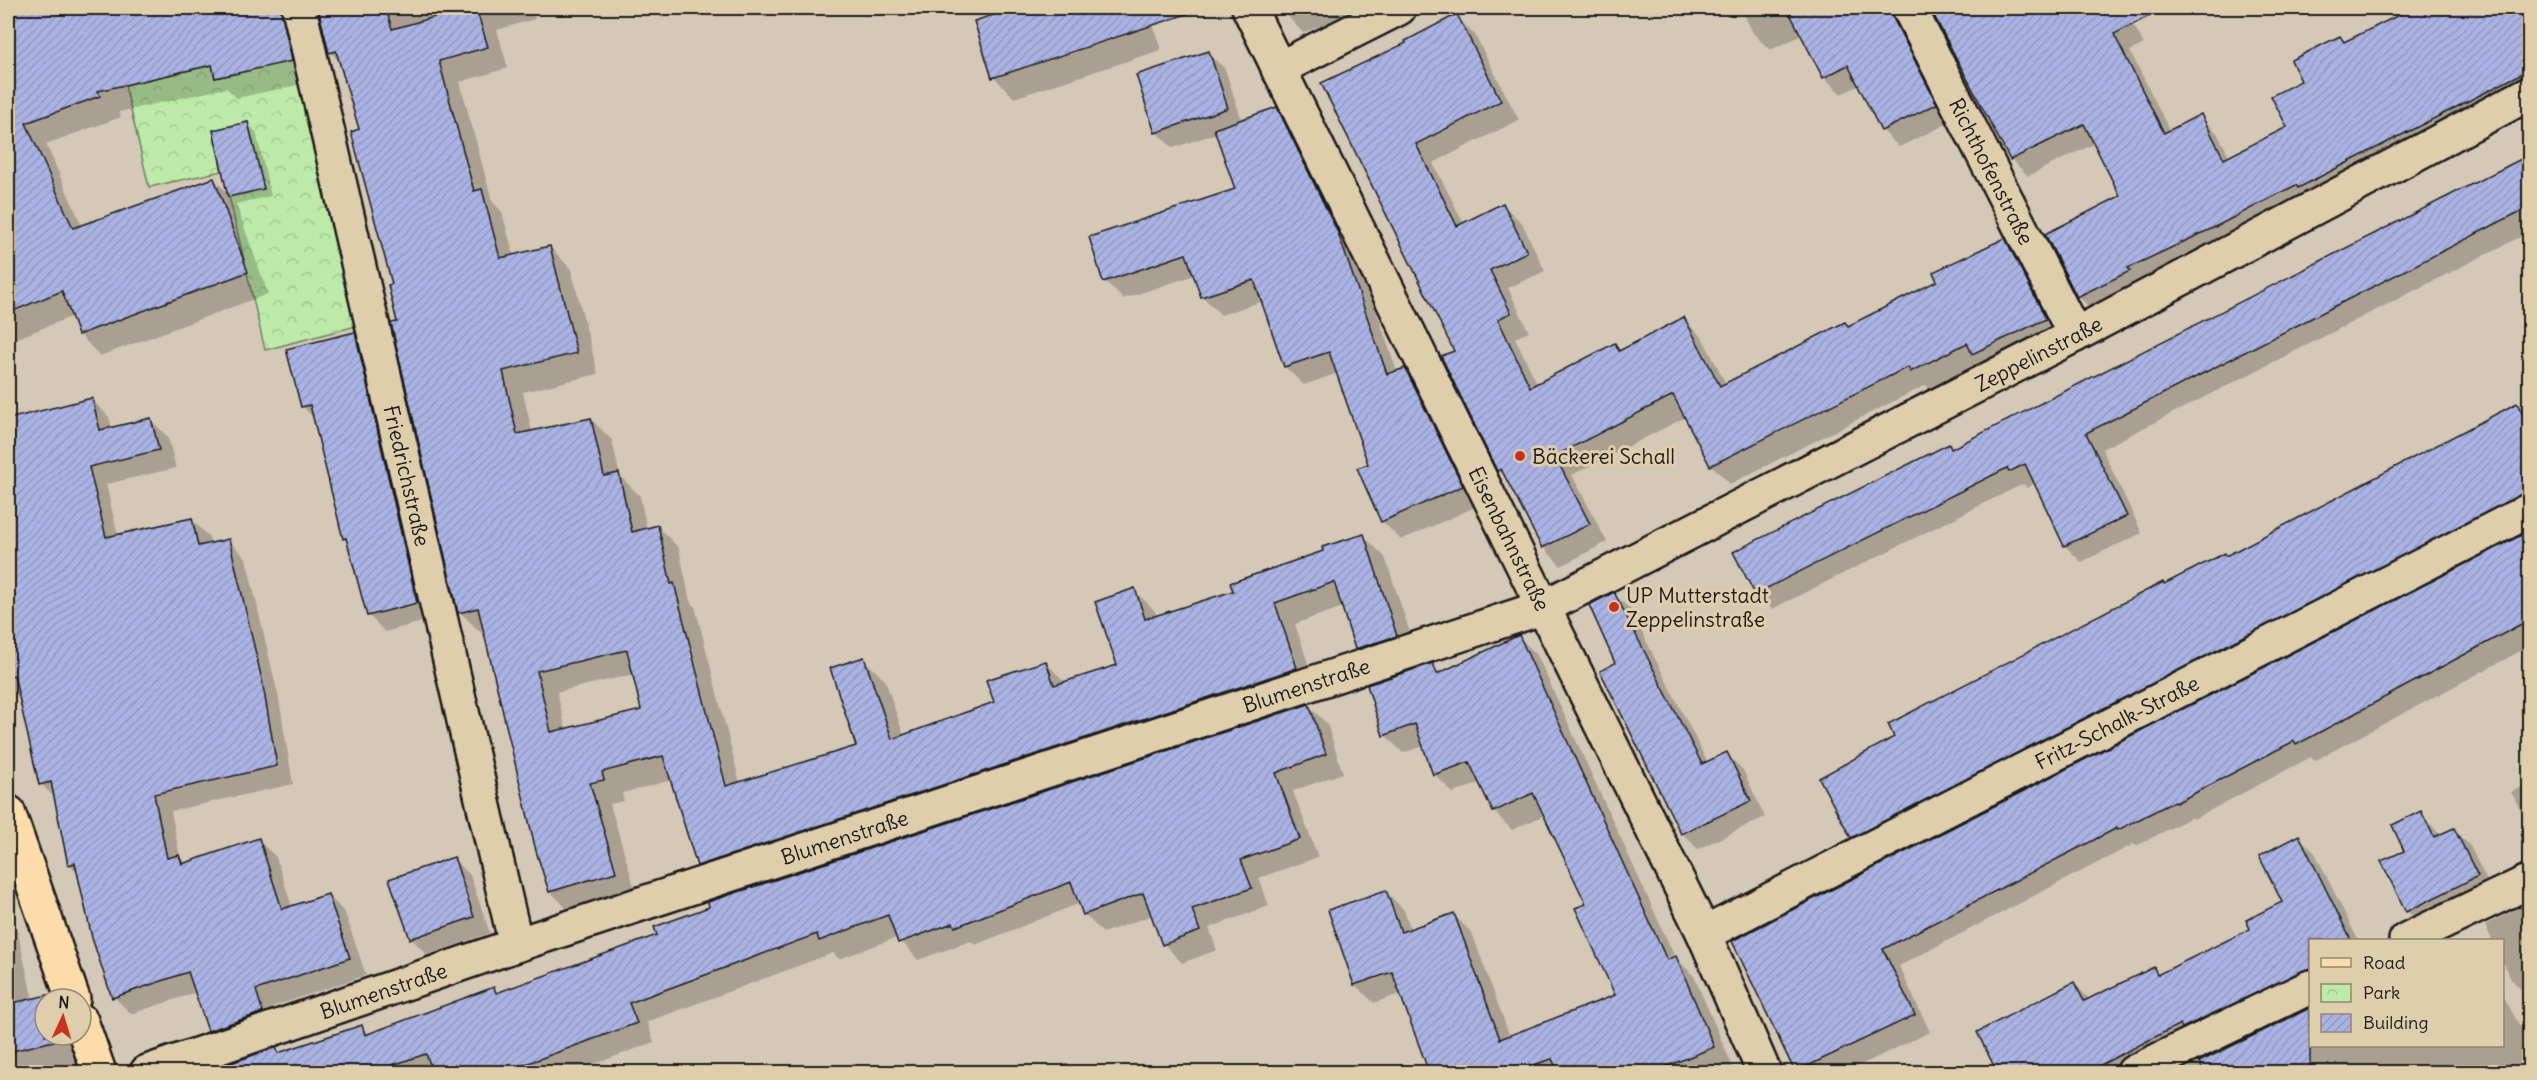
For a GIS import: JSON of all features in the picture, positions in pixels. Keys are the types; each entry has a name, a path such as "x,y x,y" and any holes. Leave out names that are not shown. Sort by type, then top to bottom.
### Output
{"main road":[{"path":"8,812 69,987"},
{"path":"90,1047 99,1072"}],"street":[{"name":"Friedrichstraße","path":"299,8 516,945"},
{"name":"Eisenbahnstraße","path":"1249,8 1704,934 1764,1072"},
{"path":"1278,69 1400,8"},
{"name":"Richthofenstraße","path":"1909,8 2076,334"},
{"name":"Zeppelinstraße","path":"1544,607 2076,334 2529,93"},
{"name":"Fritz-Schalk-Straße","path":"1704,934 2529,510"},
{"name":"Blumenstraße","path":"147,1072 516,945 1544,607"},
{"path":"2408,939 2529,881"},
{"path":"2134,1072 2309,987"}],"green space":[{"path":"294,60 360,325 265,350 229,196 263,188 248,122 213,130 222,171 149,187 125,85 212,65 215,78"}],"building":[{"path":"8,8 281,8 292,61 215,78 212,65 98,91 100,96 26,123 73,228 214,178 248,272 78,335 62,291 8,313"},
{"path":"318,8 386,8 392,29 467,8 476,8 488,47 439,61 474,191 482,189 500,258 550,246 577,353 503,371 517,434 591,418 604,476 619,473 632,532 658,525 671,584 674,583 726,786 856,746 830,668 864,657 892,739 994,702 986,680 1046,661 1054,685 1117,665 1095,602 1135,588 1145,619 1233,591 1230,583 1323,551 1322,547 1364,534 1397,636 1355,649 1334,582 1275,603 1297,668 697,866 663,756 602,772 604,780 590,783 616,872 549,892 536,851 478,608 458,613 391,323 397,322 388,285 392,284 351,132 359,129 336,51 329,53","holes":["627,650 641,710 551,732 537,671"]},
{"path":"1015,8 1186,8 1187,14 992,78 974,21"},
{"path":"1787,8 1890,8 1937,104 1881,131 1848,65 1823,78"},
{"path":"1930,8 2165,8 2114,34 2164,133 2201,114 2224,159 2287,127 2271,96 2301,81 2291,60 2340,36 2344,42 2413,8 2529,8 2529,70 2298,188 2296,185 2128,268 2130,271 2077,297 2045,234 2120,196 2084,124 2010,160"},
{"path":"1457,14 1501,101 1416,144 1457,226 1503,203 1527,252 1490,270 1511,313 1498,319 1530,387 1615,343 1619,351 1684,317 1720,386 1845,322 1848,326 1937,281 1933,272 2005,238 2046,319 1972,354 1967,343 1910,372 1908,367 1710,466 1673,395 1555,456 1590,524 1542,548 1501,469 1497,471 1441,356 1454,351 1321,83 1406,43 1405,41"},
{"path":"1209,51 1228,108 1155,133 1136,75"},
{"path":"1277,107 1338,233 1387,374 1405,368 1463,486 1381,522 1357,468 1368,464 1329,352 1284,367 1254,280 1201,297 1186,254 1103,282 1089,237 1235,189 1214,129"},
{"path":"248,122 264,189 228,197 213,130"},
{"path":"2529,155 2529,207 2086,433 2127,516 2064,546 2025,464 2009,472 2007,468 1755,594 1733,552 1949,444 1951,449"},
{"path":"355,332 417,603 367,616 346,538 343,539 310,405 301,407 286,349"},
{"path":"92,398 100,430 151,418 159,450 89,467 106,537 192,518 198,546 229,539 262,680 277,766 154,794 167,858 179,855 182,864 259,838 282,909 328,894 350,958 256,990 263,1012 208,1031 188,972 112,998 92,938 75,863 68,865 51,782 39,785 14,675 8,676 8,419"},
{"path":"2517,403 2529,427 2529,491 1851,838 1819,778 1894,737 1888,724 2163,582 2164,584 2225,553 2226,556"},
{"path":"2529,531 2529,620 2296,745 2294,741 2176,803 2175,801 2118,830 2117,828 1883,949 1915,1015 1795,1072 1732,941"},
{"path":"1614,592 1702,764 1727,752 1751,801 1681,834 1600,671 1615,663 1589,605"},
{"path":"1519,635 1667,960 1676,956 1714,1047 1653,1072 1558,1072 1552,1059 1512,1072 1421,1072 1420,1070 1427,1067 1392,972 1354,985 1328,910 1386,890 1401,932 1454,913 1500,1039 1615,995 1575,908 1586,904 1533,793 1493,812 1469,762 1433,775 1415,724 1383,736 1367,685 1433,663 1437,674"},
{"path":"1309,704 1326,754 1276,773 1300,839 1241,860 1252,888 1192,909 1200,931 1162,945 1143,893 1083,915 1071,882 955,927 953,923 898,943 888,915 819,941 817,934 629,1003 637,1023 523,1065 525,1072 433,1072 426,1054 371,1072 222,1072 220,1067 276,1047 278,1053 362,1025 365,1035 494,987 496,993 657,935 654,927 709,907 708,902"},
{"path":"2421,811 2434,837 2454,828 2478,876 2406,912 2381,861 2404,851 2392,825"},
{"path":"2299,835 2351,939 2309,939 2309,968 2182,1028 2180,1024 2087,1072 1997,1072 1977,1032 2074,982 2084,1001 2154,967 2157,975 2250,929 2246,920 2282,902 2259,856"},
{"path":"454,857 474,917 410,939 389,879"},
{"path":"33,998 33,1046 8,1052 8,1004"},
{"path":"2309,1008 2310,1072 2204,1072 2199,1062"}],"place":[{"name":"Bäckerei Schall","path":"1520,456"},
{"name":"UP Mutterstadt Zeppelinstraße","path":"1614,607"}]}
